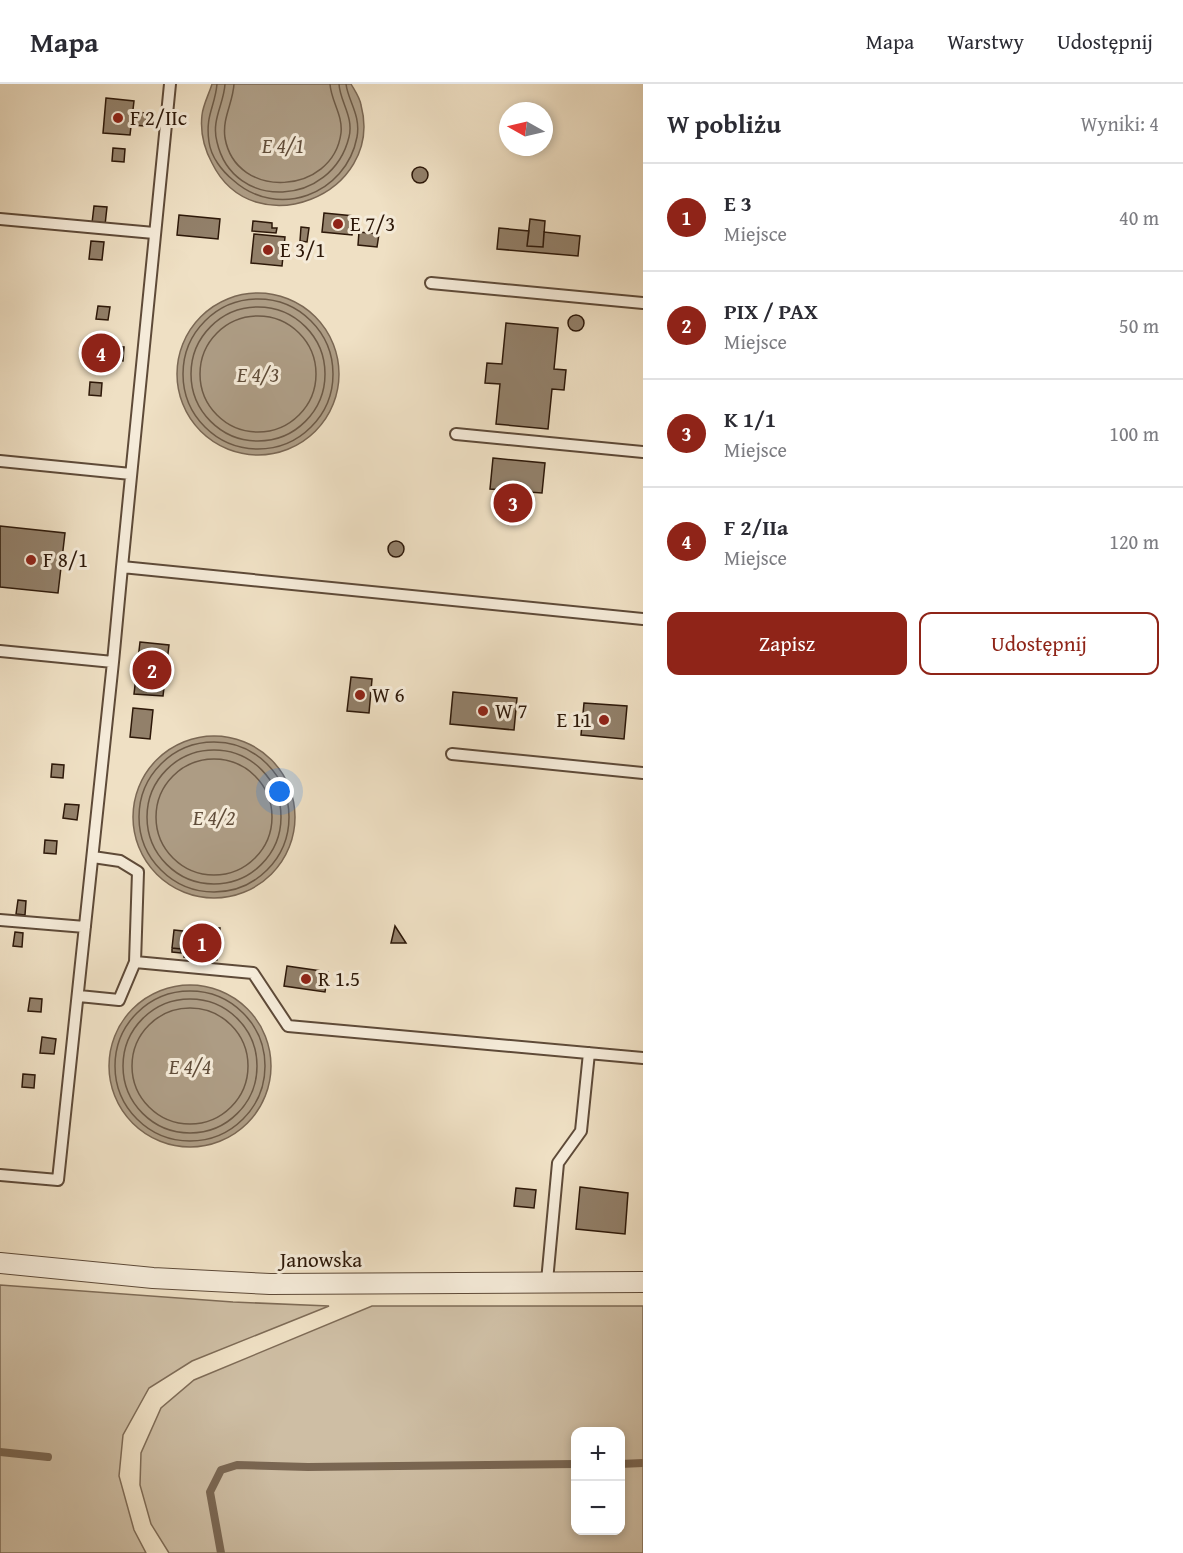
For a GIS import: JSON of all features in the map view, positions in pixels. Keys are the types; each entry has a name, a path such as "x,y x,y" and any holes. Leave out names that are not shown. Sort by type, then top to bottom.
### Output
{"street":[{"name":"Janowska","path":"0,1263 153,1278 270,1284 643,1282"}],"lane":[{"path":"0,1175 58,1180 79,996 170,84"},
{"path":"0,219 154,233"},
{"path":"432,283 643,303"},
{"path":"456,434 643,452"},
{"path":"0,461 131,474"},
{"path":"122,567 643,619"},
{"path":"0,651 113,662"},
{"path":"452,754 643,773"},
{"path":"79,996 119,1000 135,962 138,872 120,861 93,857"},
{"path":"0,920 85,927"},
{"path":"135,962 253,973 288,1026 643,1058"},
{"path":"547,1281 558,1163 581,1131 589,1053"}],"shaded area":[{"path":"0,1285 233,1302 329,1306 192,1361 149,1388 123,1435 119,1476 134,1530 146,1553 0,1553"},
{"path":"372,1306 643,1306 643,1553 169,1553 151,1524 140,1485 141,1453 161,1408 194,1380"}],"water":[{"name":"E 4/1","path":"212,84 351,84 360,102 363,137 354,164 335,185 311,199 283,205 256,202 231,188 212,163 203,140 203,111"},
{"name":"E 4/3","path":"258,293 289,299 315,317 333,343 339,374 333,405 315,431 289,449 258,455 227,449 201,431 183,405 177,374 183,343 201,317 227,299"},
{"name":"E 4/2","path":"214,736 245,743 259,750 271,760 281,772 288,786 295,817 288,848 281,862 271,874 259,884 245,891 214,898 183,891 169,884 157,874 147,862 140,848 133,817 140,786 147,772 157,760 169,750 183,743"},
{"name":"E 4/4","path":"190,985 221,992 235,999 247,1009 257,1021 264,1035 271,1066 264,1097 257,1111 247,1123 235,1133 221,1140 190,1147 159,1140 145,1133 133,1123 123,1111 116,1097 109,1066 116,1035 123,1021 133,1009 145,999 159,992"}],"building":[{"name":"F 2/IIc","path":"106,98 134,101 130,135 103,133"},
{"path":"132,112 147,113 145,126 131,125"},
{"path":"113,148 125,149 124,162 112,161"},
{"path":"420,167 428,175 420,183 412,175"},
{"path":"94,206 107,207 105,225 92,223"},
{"name":"E 7/3","path":"324,213 354,216 352,235 322,232"},
{"path":"179,215 220,219 218,239 177,235"},
{"path":"530,219 545,221 543,247 527,246"},
{"path":"253,221 272,223 272,228 277,228 276,233 252,231"},
{"path":"301,227 309,228 307,242 300,241"},
{"path":"499,228 529,231 527,246 543,247 544,232 580,236 578,256 497,249"},
{"path":"359,232 379,234 377,247 358,245"},
{"name":"E 3/1","path":"254,234 285,237 282,266 251,263"},
{"path":"91,241 104,242 102,260 89,259"},
{"path":"98,306 110,307 108,320 96,319"},
{"path":"576,315 584,323 576,331 568,323"},
{"path":"506,323 558,328 554,369 566,370 564,390 552,389 548,429 496,424 500,384 485,383 487,363 502,364"},
{"path":"94,333 111,335 108,369 91,368"},
{"path":"110,346 124,347 123,361 108,359"},
{"path":"90,382 102,383 101,396 89,395"},
{"path":"493,458 545,463 542,493 490,489"},
{"path":"504,490 525,492 522,515 502,513"},
{"name":"F 8/1","path":"0,526 65,533 58,593 0,587"},
{"path":"396,541 404,549 396,557 388,549"},
{"path":"140,642 169,645 163,696 134,694"},
{"name":"W 6","path":"351,677 372,679 369,713 347,711"},
{"name":"W 7","path":"453,692 517,698 514,730 450,724"},
{"name":"E 11","path":"584,703 627,706 624,739 581,735"},
{"path":"133,708 153,710 150,739 130,737"},
{"path":"52,764 64,765 63,778 51,777"},
{"path":"65,804 79,805 77,820 63,818"},
{"path":"45,840 57,841 56,854 44,853"},
{"path":"18,900 26,901 25,915 16,914"},
{"path":"395,926 406,943 391,943"},
{"path":"188,927 220,928 217,960 184,957"},
{"path":"174,930 183,931 181,949 172,948"},
{"path":"15,932 23,933 22,947 13,946"},
{"path":"172,948 181,949 181,953 172,952"},
{"name":"R 1.5","path":"287,966 328,972 325,992 284,986"},
{"path":"30,998 42,999 41,1012 28,1011"},
{"path":"42,1037 56,1039 54,1054 40,1053"},
{"path":"23,1074 35,1075 34,1088 22,1087"},
{"path":"580,1187 628,1193 625,1234 576,1229"},
{"path":"516,1188 536,1190 534,1208 514,1206"}],"waterway":[{"path":"0,1452 48,1457"},
{"path":"625,1464 643,1463"},
{"path":"221,1553 210,1492 221,1470 237,1465 308,1467 571,1464"}],"place":[{"name":"F 2/IIc","path":"118,118"},
{"name":"E 7/3","path":"338,224"},
{"name":"E 3/1","path":"268,250"},
{"name":"F 2/IIa","path":"101,353"},
{"name":"K 1/1","path":"513,503"},
{"name":"F 8/1","path":"31,560"},
{"name":"PIX / PAX","path":"152,670"},
{"name":"W 6","path":"360,695"},
{"name":"W 7","path":"483,711"},
{"name":"E 11","path":"604,720"},
{"name":"E 3","path":"202,943"},
{"name":"R 1.5","path":"306,979"}]}
